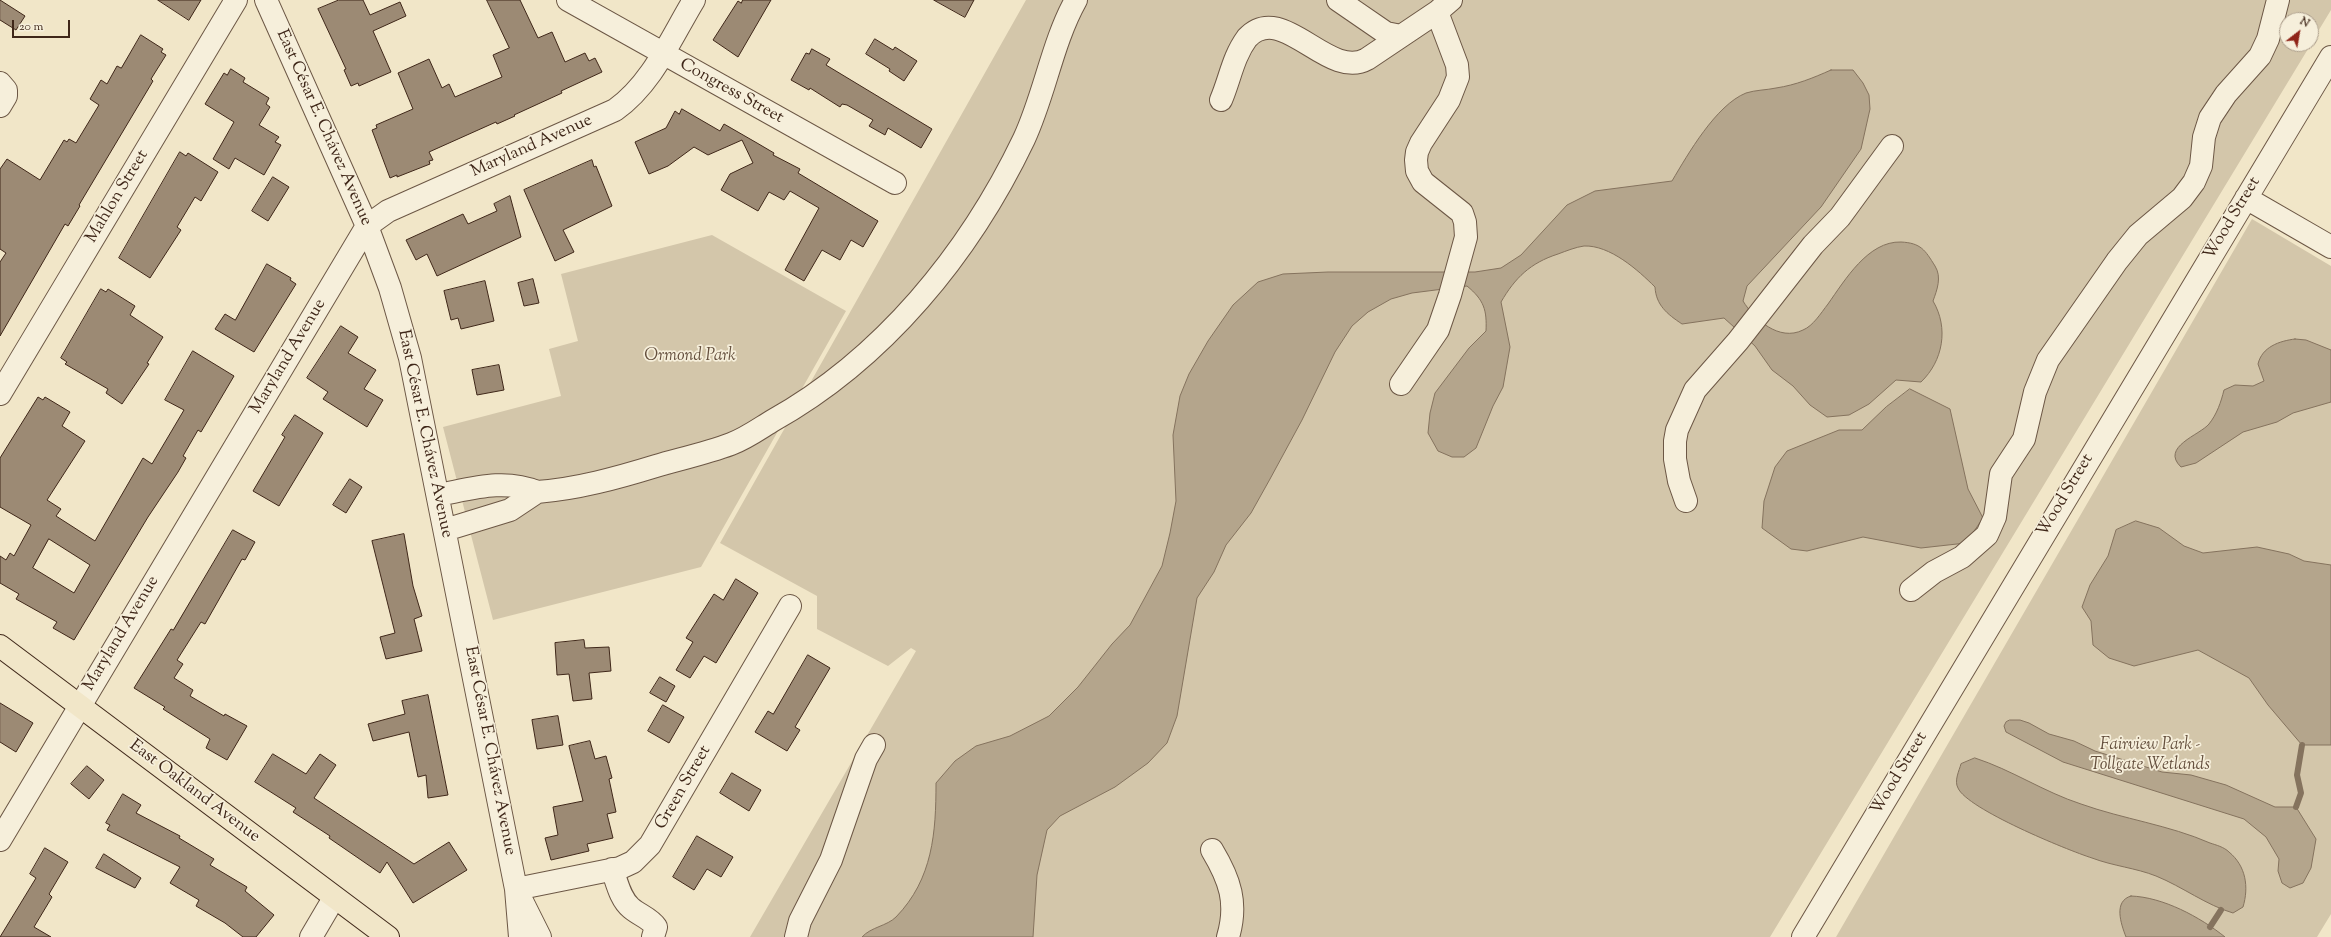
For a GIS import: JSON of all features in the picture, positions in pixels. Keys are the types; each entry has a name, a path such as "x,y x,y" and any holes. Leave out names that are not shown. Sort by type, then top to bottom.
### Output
{"main road":[{"name":"East Oakland Avenue","path":"0,646 388,937"}],"street":[{"name":"Mahlon Street","path":"0,394 236,0"},
{"name":"East César E. Chávez Avenue","path":"266,0 367,226 390,288 410,358 516,889 520,937"},
{"name":"Congress Street","path":"568,0 662,54 895,183"},
{"name":"Maryland Avenue","path":"0,840 367,226 388,211 615,110 630,100 642,87 694,0"},
{"path":"438,495 502,484 523,486 537,492 560,490 634,473 732,444 806,402 857,363 911,311 955,254 993,195 1024,139 1039,102 1060,36 1076,0"},
{"path":"1338,0 1386,33 1401,36"},
{"path":"1911,590 1934,572 1962,557 1987,535 1995,517 2001,474 2024,439 2035,392 2048,360 2117,261 2138,235 2154,219 2182,198 2194,182 2201,166 2204,137 2210,118 2226,94 2260,56 2268,39 2278,0"},
{"path":"1221,100 1236,57 1248,37 1260,26 1267,24 1279,25 1302,36 1334,57 1353,63 1367,59 1444,6 1458,76 1445,107 1421,143 1417,152 1417,171 1423,182 1436,194 1457,208 1464,218 1466,236 1450,295 1438,330 1401,384"},
{"name":"Wood Street","path":"1803,937 2331,57"},
{"path":"0,83 6,90 6,96 0,106"},
{"path":"1686,501 1679,481 1675,459 1677,430 1698,386 1738,341 1813,245 1840,217 1892,146"},
{"path":"2246,198 2331,247"},
{"path":"445,530 510,510 537,492"},
{"name":"Green Street","path":"516,889 612,869 633,862 650,845 790,606"},
{"path":"796,937 800,921 829,865 866,759 874,745"},
{"path":"1212,850 1231,890 1234,912 1228,937"},
{"path":"612,869 625,903 652,921 656,927 652,937"},
{"name":"East César E. Chávez Avenue","path":"516,889 540,937"},
{"path":"311,937 334,898"}],"green space":[{"path":"1026,0 2331,0 2331,10 2319,30 2319,12 2279,12 2279,52 2306,52 1770,937 750,937 916,651 911,648 888,666 817,629 817,596 720,543"},
{"name":"Fairview Park - Tollgate Wetlands","path":"2252,219 2331,266 2331,914 2317,937 1836,937"},
{"name":"Ormond Park","path":"712,235 846,311 701,567 493,620 443,427 561,396 549,349 578,341 561,274"}],"shaded area":[{"path":"1831,70 1853,70 1863,83 1869,95 1870,109 1861,149 1821,207 1747,286 1743,301 1754,315 1768,327 1776,331 1794,333 1807,328 1820,315 1858,264 1868,255 1889,243 1901,242 1918,246 1922,248 1937,270 1938,284 1933,301 1938,311 1942,333 1939,354 1928,374 1921,382 1896,380 1869,404 1849,415 1827,417 1810,405 1793,386 1772,370 1755,346 1724,318 1682,324 1663,308 1658,299 1655,287 1632,266 1604,250 1584,246 1568,250 1539,262 1524,272 1506,293 1501,302 1510,347 1503,387 1493,406 1476,448 1464,457 1452,457 1438,451 1428,433 1430,413 1435,393 1469,348 1486,331 1485,311 1481,301 1467,286 1412,293 1391,299 1368,312 1352,326 1335,352 1302,420 1251,513 1226,545 1214,572 1197,598 1177,716 1167,743 1148,763 1115,787 1060,816 1047,830 1037,875 1033,937 862,937 896,917 918,887 925,871 933,837 936,783 955,761 976,746 1010,736 1049,716 1078,687 1112,644 1130,625 1162,566 1170,533 1176,501 1173,435 1180,396 1189,374 1208,341 1233,305 1258,282 1283,274 1328,272 1475,272 1501,268 1521,255 1567,205 1595,191 1672,181 1704,131 1724,108 1735,99 1746,93 1783,87 1797,83"},
{"path":"2295,339 2306,340 2331,350 2331,402 2293,413 2277,422 2243,432 2196,463 2181,467 2176,460 2175,453 2184,442 2209,424 2222,399 2224,390 2235,385 2253,386 2264,381 2258,364 2263,353 2277,343"},
{"path":"1910,389 1950,409 1968,489 1983,518 1966,543 1921,548 1863,537 1807,551 1791,549 1762,528 1764,501 1775,467 1787,451 1839,430 1862,430 1886,407"},
{"path":"2136,521 2159,528 2184,546 2203,553 2257,547 2289,554 2304,561 2331,565 2331,745 2302,745 2268,705 2249,678 2198,650 2134,666 2109,658 2093,645 2091,621 2082,607 2090,585 2108,556 2116,530"},
{"path":"2010,720 2020,720 2029,723 2049,734 2074,741 2095,751 2162,772 2191,775 2226,785 2275,807 2296,807 2316,839 2311,868 2303,883 2290,888 2282,883 2278,871 2279,859 2266,837 2244,819 2063,762 2006,732 2004,726 2006,722"},
{"path":"1975,758 2067,799 2097,809 2178,831 2220,846 2235,858 2245,877 2246,892 2243,907 2233,913 2223,910 2156,876 2079,854 2019,828 1979,807 1965,797 1958,788 1956,782 1961,764"},
{"path":"2131,896 2156,900 2181,909 2204,922 2225,937 2126,937 2122,926 2120,908 2125,899"}],"building":[{"path":"0,0 25,16 16,30 0,20"},
{"path":"158,0 201,0 189,20"},
{"path":"339,0 363,0 370,15 400,2 406,16 373,31 391,72 359,86 358,83 351,86 344,70 346,69 318,9"},
{"path":"487,0 520,0 538,38 552,32 565,62 585,53 589,61 595,58 602,72 561,91 562,93 514,115 515,116 497,124 496,122 429,152 433,160 429,161 430,164 397,177 397,175 390,178 372,130 377,128 376,125 413,109 398,73 429,59 442,88 449,84 455,97 502,77 493,55 509,48"},
{"path":"743,0 771,0 738,57 713,40 738,1 741,3"},
{"path":"934,0 974,0 965,17"},
{"path":"141,35 163,49 161,52 166,55 151,79 153,81 79,205 80,206 68,226 65,224 0,336 0,262 6,253 0,249 0,169 7,159 40,180 64,140 67,142 69,139 76,143 99,105 90,99 101,80 107,84 117,66 121,68"},
{"path":"875,39 893,50 895,47 917,61 904,81 889,71 890,69 866,54"},
{"path":"812,49 830,59 826,65 932,129 921,148 888,128 885,135 869,126 873,120 847,105 842,104 840,107 810,88 809,90 791,80 806,53 809,54"},
{"path":"231,69 245,78 243,82 269,98 266,104 270,107 259,125 279,137 275,142 281,145 264,175 235,158 229,169 213,159 234,122 205,104 224,73 227,75"},
{"path":"682,109 720,131 724,124 774,153 773,155 800,169 798,173 878,221 863,247 851,240 840,260 822,250 804,281 785,270 819,208 790,191 784,200 769,192 758,211 721,190 730,174 753,163 742,140 708,155 694,147 668,166 649,174 635,142 666,128 675,111 679,114"},
{"path":"180,152 186,156 188,153 218,172 201,201 195,197 177,227 181,230 150,278 119,258"},
{"path":"592,160 594,167 596,166 612,206 563,230 574,252 555,261 524,190"},
{"path":"273,177 289,187 268,221 252,211"},
{"path":"510,196 521,237 437,276 427,254 416,260 406,240 463,214 468,224 497,211 494,204"},
{"path":"267,264 291,278 290,280 296,284 254,352 215,329 225,314 235,320"},
{"path":"533,279 539,303 524,306 518,283"},
{"path":"485,281 494,321 461,329 458,318 451,320 444,291"},
{"path":"101,289 106,292 108,289 135,306 130,315 163,337 147,363 149,364 122,404 106,393 108,389 65,364 67,362 61,358"},
{"path":"341,326 358,337 348,353 376,370 364,389 383,400 367,427 323,399 328,392 307,378"},
{"path":"193,351 234,376 201,432 198,430 183,456 186,458 178,472 148,517 74,640 53,628 57,622 16,599 19,594 0,583 0,556 6,560 10,553 14,556 31,525 0,507 0,458 38,397 43,400 45,397 70,412 62,426 85,441 47,500 61,509 56,516 95,541 143,458 152,464 184,410 165,400","holes":["49,539 90,565 74,593 33,568"]},
{"path":"499,365 504,390 477,395 472,370"},
{"path":"295,415 323,433 279,506 253,491 285,437 282,435"},
{"path":"350,479 362,487 346,513 333,505"},
{"path":"233,530 255,542 245,560 242,559 205,624 201,622 177,660 183,664 174,678 193,690 190,696 224,716 225,714 247,726 227,760 206,748 210,739 163,709 165,707 134,688 171,629 173,630"},
{"path":"404,534 413,586 422,616 414,619 422,651 386,659 380,637 395,633 372,541"},
{"path":"736,579 758,593 716,663 704,656 690,678 676,670 693,642 686,638 714,594 723,600"},
{"path":"584,640 585,648 609,647 611,671 589,673 592,699 573,701 569,674 557,675 555,643"},
{"path":"808,655 830,668 795,727 800,730 787,751 755,732 768,711 773,714"},
{"path":"660,677 675,686 666,702 650,693"},
{"path":"428,695 448,795 428,798 426,775 418,777 409,732 373,741 368,724 405,714 402,701"},
{"path":"0,703 33,723 16,752 0,742"},
{"path":"663,705 684,717 669,743 648,731"},
{"path":"558,716 563,745 537,749 532,720"},
{"path":"590,741 595,759 606,756 612,778 609,779 616,812 607,814 613,838 587,844 589,851 551,860 545,838 558,835 553,807 583,801 569,746"},
{"path":"273,754 306,774 320,754 336,765 314,798 414,864 449,842 467,870 413,903 387,862 380,873 329,838 330,836 293,812 296,808 255,782"},
{"path":"87,766 104,780 89,799 71,784"},
{"path":"732,773 761,790 749,811 720,793"},
{"path":"123,794 141,805 136,813 180,836 179,838 214,859 210,865 247,887 245,891 274,915 256,937 243,937 225,923 196,906 199,900 170,883 180,867 107,830 110,825 106,823"},
{"path":"697,836 733,857 721,877 707,869 694,890 673,877"},
{"path":"45,848 68,862 49,894 52,897 34,927 51,937 0,937 36,878 30,874"},
{"path":"104,854 141,878 135,888 96,868"}],"waterway":[{"path":"2296,807 2301,793 2297,775 2302,745"},
{"path":"2210,927 2221,910"}]}
